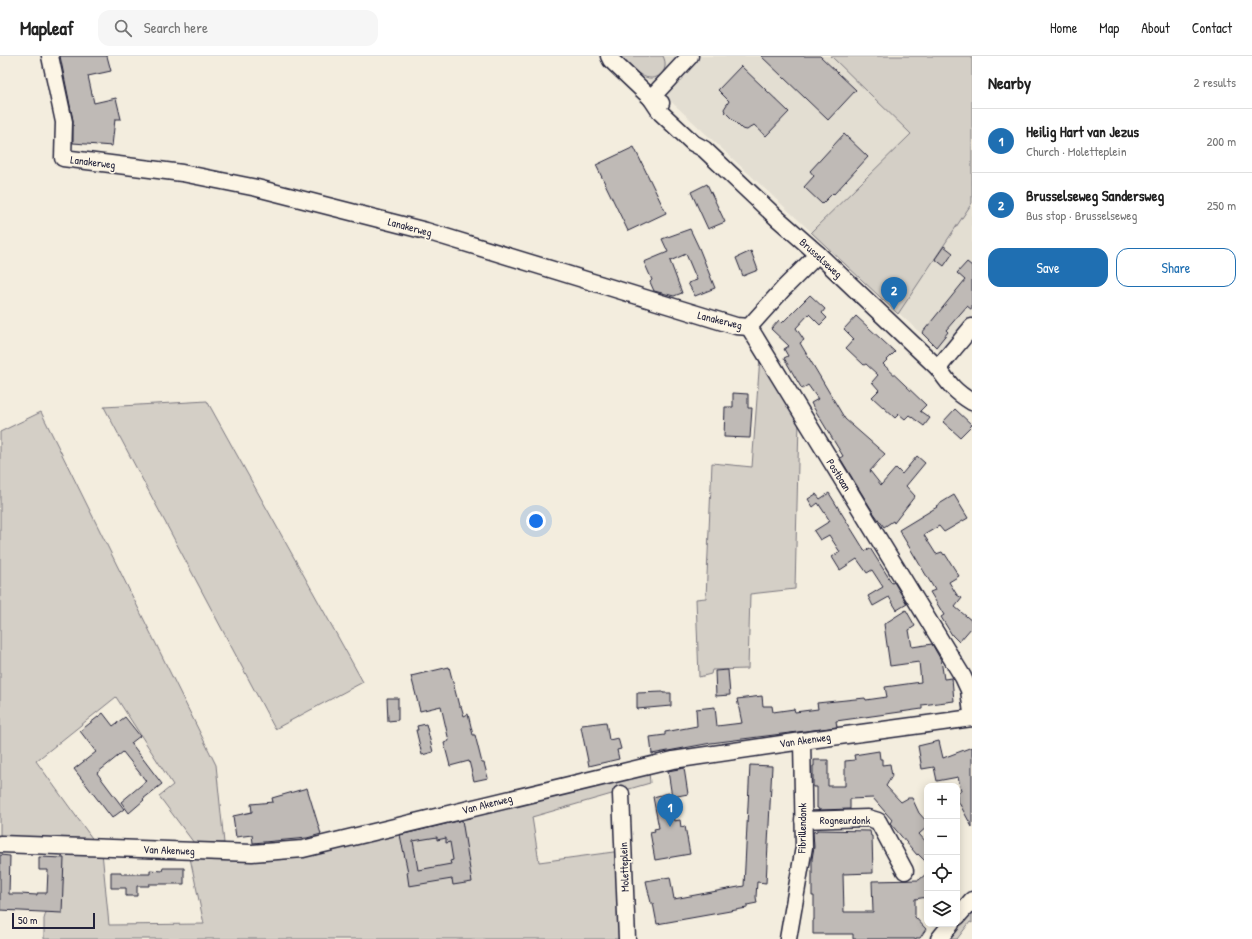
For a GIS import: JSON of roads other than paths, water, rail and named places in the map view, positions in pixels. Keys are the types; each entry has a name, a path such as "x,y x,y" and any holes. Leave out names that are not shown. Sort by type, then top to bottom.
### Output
{"street":[{"name":"Lanakerweg","path":"50,56 64,122 63,158 182,173 257,188 426,231 728,324 748,327"},
{"name":"Brusselseweg","path":"608,57 651,98 661,113 693,143 704,149 818,254 938,368 950,385 962,396 972,402"},
{"path":"651,98 683,58"},
{"path":"748,327 818,254"},
{"name":"Postbaan","path":"748,327 963,677 969,690 972,713"},
{"path":"938,368 972,327"},
{"name":"Brusselseweg","path":"938,368 955,377 972,396"},
{"name":"Van Akenweg","path":"0,844 252,853 303,849 673,760 972,718"},
{"name":"Fibrillendonk","path":"788,939 804,847 802,741"},
{"name":"Moletteplein","path":"621,794 627,939"},
{"name":"Rogneurdonk","path":"803,820 868,818 878,821 905,871"},
{"path":"960,914 972,900"},
{"path":"940,939 950,927"}],"place":[{"name":"Brusselseweg Sandersweg","path":"894,310"},
{"name":"Heilig Hart van Jezus","path":"670,827"}]}
